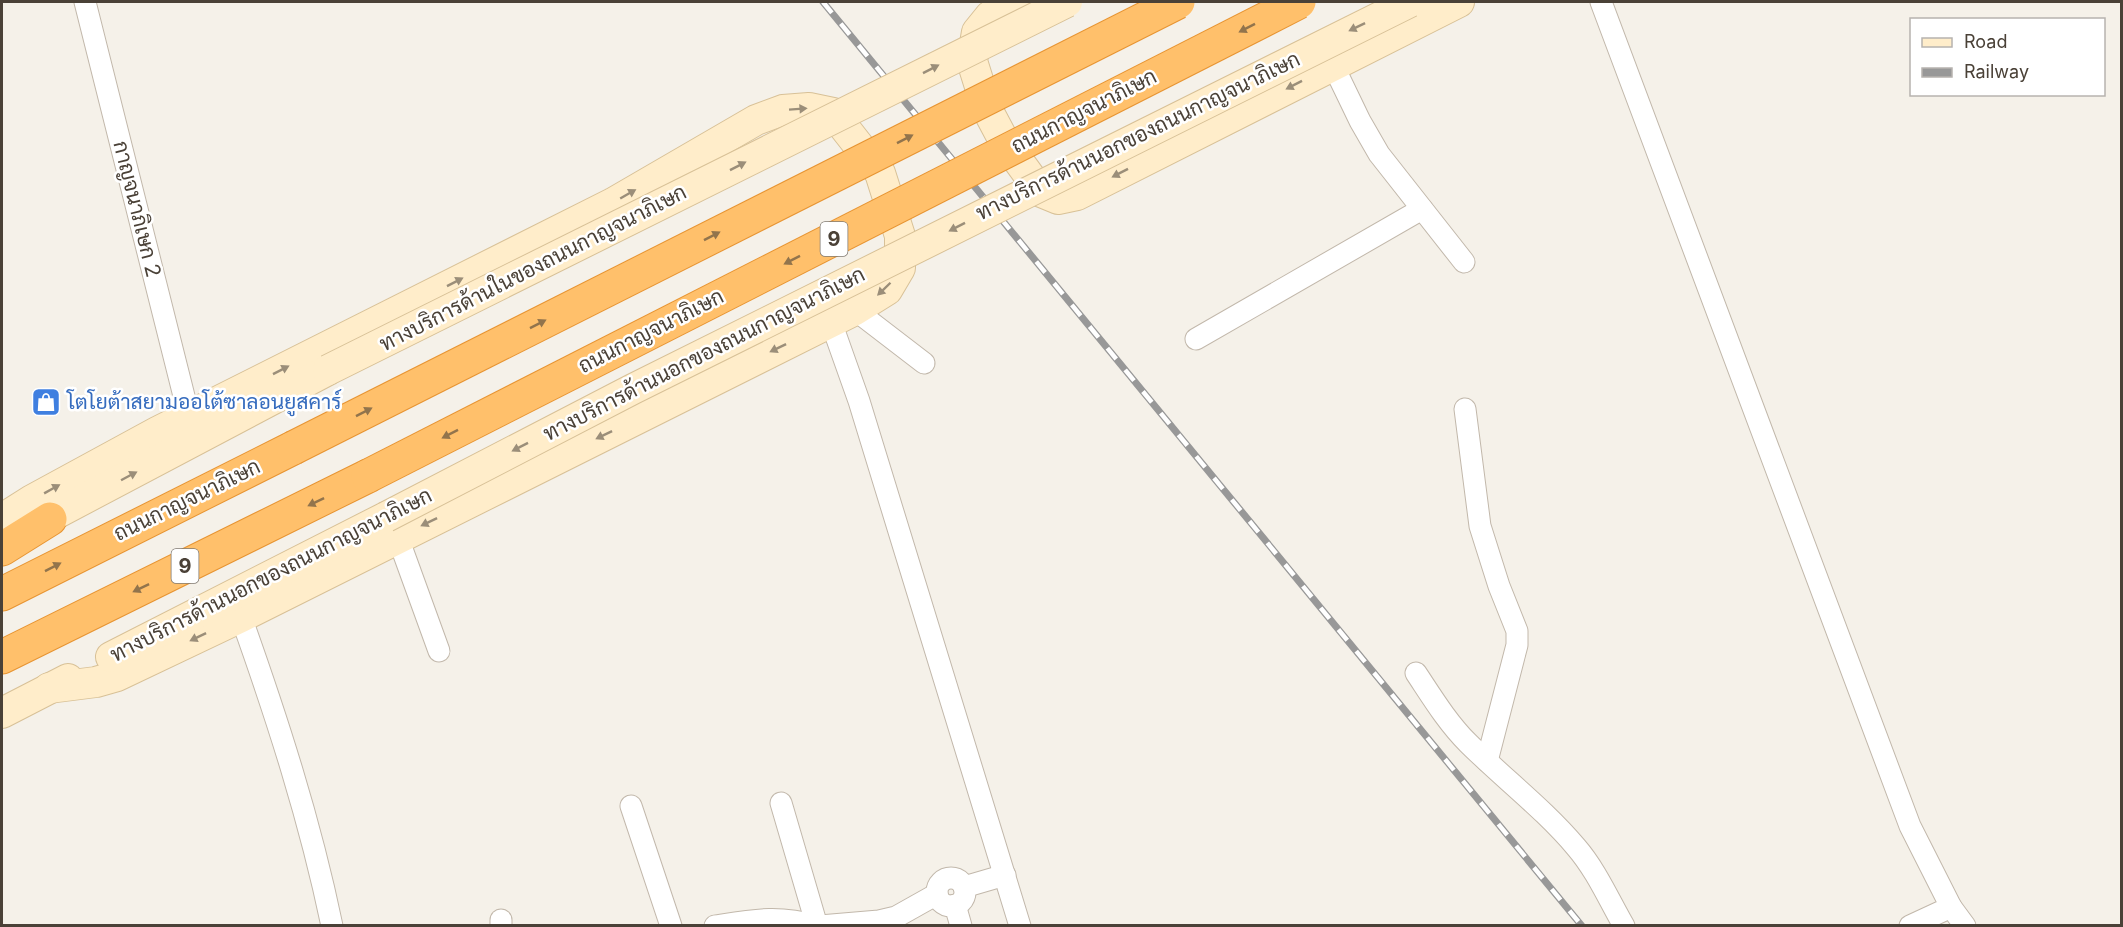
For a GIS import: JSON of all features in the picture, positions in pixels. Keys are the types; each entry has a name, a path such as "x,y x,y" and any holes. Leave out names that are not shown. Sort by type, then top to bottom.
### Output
{"highway":[{"name":"ถนนกาญจนาภิเษก","path":"2,594 1178,2"},
{"name":"ถนนกาญจนาภิเษก","path":"2,657 368,476 1299,2"},
{"path":"2,549 50,519"}],"main road":[{"path":"1014,2 990,16 977,32 972,61 987,109 1004,141 1041,192 1058,199 1077,195 1459,2"},
{"name":"ทางบริการด้านในของถนนกาญจนาภิเษก","path":"2,541 50,519 328,370 1067,2"},
{"name":"ทางบริการด้านนอกของถนนกาญจนาภิเษก","path":"2,713 50,688 392,527 633,389 1410,2"},
{"path":"2,519 32,500 189,416 613,203 756,120 783,110 809,108 833,113 880,173 900,236 900,268 887,290 843,316 392,527 241,617 117,676 96,682 50,688"}],"street":[{"name":"กาญจนาภิเษก 2","path":"85,2 189,416"},
{"path":"1601,2 1910,826 1951,907 1965,926"},
{"path":"1333,65 1360,121 1379,153 1464,262"},
{"path":"1196,339 1422,209"},
{"path":"843,316 924,363"},
{"path":"843,316 859,401 1020,926"},
{"path":"1465,409 1480,526 1499,586 1517,632 1517,645 1487,761"},
{"path":"392,527 439,651"},
{"path":"241,617 284,741 311,833 332,926"},
{"path":"1416,673 1451,724 1577,848 1624,926"},
{"path":"781,803 818,926"},
{"path":"632,806 671,926"},
{"path":"715,926 772,919 792,919 818,926 879,921 1005,875"},
{"path":"952,896 961,926"},
{"path":"1910,926 1951,907"}],"railway":[{"path":"823,2 1582,926"}],"place":[{"name":"โตโยต้าสยามออโต้ซาลอนยูสคาร์","path":"46,402"}]}
